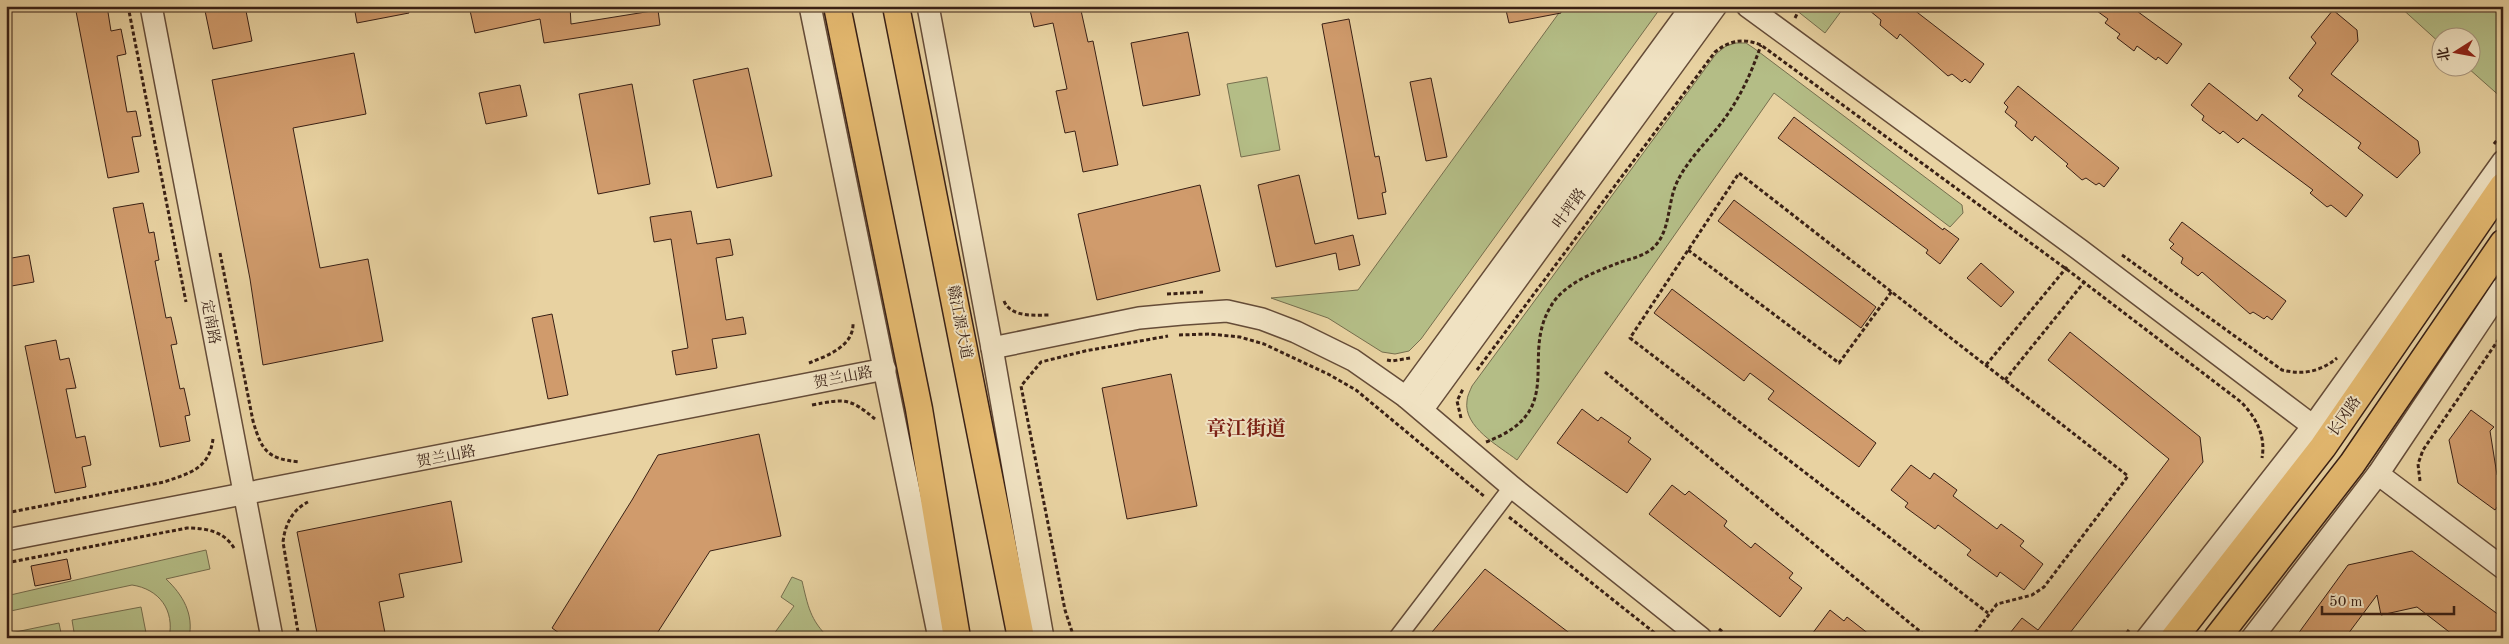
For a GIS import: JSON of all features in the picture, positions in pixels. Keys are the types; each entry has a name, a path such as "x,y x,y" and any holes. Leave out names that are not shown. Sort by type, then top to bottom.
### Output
{"main road":[{"path":"837,6 919,409 957,638"},
{"name":"赣江源大道","path":"896,6 1038,636"},
{"name":"长冈路","path":"2174,638 2323,447 2503,186"},
{"path":"2218,638 2352,464 2503,244"}],"street":[{"name":"定南路","path":"151,6 272,638"},
{"path":"810,6 939,638"},
{"path":"928,6 992,348 1038,636"},
{"name":"叶坪路","path":"1406,397 1692,6"},
{"name":"叶坪路","path":"1422,410 1716,6"},
{"path":"1747,6 2099,264 2313,426"},
{"path":"2141,630 2313,426 2503,161"},
{"path":"2252,638 2378,474 2503,287"},
{"path":"992,348 1139,318 1227,312 1262,319 1296,332 1353,360 1406,397 1512,486 1708,632"},
{"name":"贺兰山路","path":"6,540 885,369"},
{"path":"2378,474 2503,568"},
{"path":"1397,638 1512,486"}],"path":[{"path":"128,6 186,303"},
{"path":"1793,21 1801,6"},
{"path":"2496,6 2503,11"},
{"path":"1474,375 1715,52 1724,45 1741,40 1751,41 1761,45 2084,282 2249,410 2258,422 2261,435 2264,451 2261,466"},
{"path":"1483,443 1500,436 1520,422 1537,395 1539,345 1551,305 1563,292 1579,281 1601,269 1650,251 1660,240 1666,225 1675,186 1738,100 1761,45"},
{"path":"1971,638 1988,613 1998,604 2032,595 2044,587 2128,476 1740,173 1630,338 1988,613"},
{"path":"219,248 253,421 260,444 269,454 280,459 307,461"},
{"path":"1688,250 1839,364 1892,291"},
{"path":"1986,365 2080,250"},
{"path":"2005,380 2099,264"},
{"path":"1166,294 1205,292"},
{"path":"1003,298 1006,305 1016,312 1032,316 1056,315"},
{"path":"2423,488 2419,479 2418,464 2423,450 2503,333"},
{"path":"1074,638 1065,610 1021,386 1041,362 1085,351 1171,336 1209,334 1232,336 1264,344 1328,374 1356,390 1495,506 1661,638"},
{"path":"1380,358 1392,361 1418,355"},
{"path":"1605,372 1928,638"},
{"path":"1462,420 1457,401 1468,383"},
{"path":"805,406 844,400 862,407 879,422"},
{"path":"6,513 164,482 188,474 204,464 211,451 212,432"},
{"path":"1480,439 1491,449"},
{"path":"299,638 283,542 284,533 292,516 305,503 313,499"},
{"path":"6,563 187,528 204,528 218,533 232,544 236,552"},
{"path":"2123,638 2141,630"},
{"path":"1708,632 1730,638"}],"green space":[{"path":"1564,6 1662,6 1421,339 1409,351 1395,354 1382,352 1328,318 1271,298 1358,290"},
{"path":"1791,6 1845,6 1825,33"},
{"path":"2399,6 2503,6 2503,99 2479,78 2482,78 2482,28 2432,28 2432,36"},
{"path":"1746,43 1755,49 1962,205 1963,213 1950,227 1774,93 1517,460 1484,435 1471,419 1467,410 1467,401 1472,386 1716,54 1726,46"},
{"path":"1267,77 1280,150 1241,157 1227,84"},
{"path":"206,550 210,569 166,579 182,598 186,606 190,621 189,638 169,638 170,618 163,602 150,591 132,585 6,612 6,596"},
{"path":"792,577 802,581 808,605 814,619 829,638 771,638 794,606 781,597"},
{"path":"141,607 147,638 75,638 72,620"},
{"path":"59,623 62,638 6,638 6,634"}],"building":[{"path":"75,6 107,6 111,31 121,29 126,54 117,56 127,112 136,111 141,136 132,137 139,172 108,178"},
{"path":"204,6 245,6 252,41 213,49"},
{"path":"354,6 408,6 409,13 357,23"},
{"path":"469,6 570,6 571,24 658,10 660,25 544,43 540,19 475,33"},
{"path":"1029,6 1080,6 1088,42 1093,41 1118,165 1083,172 1075,131 1065,133 1056,91 1067,89 1053,23 1034,27"},
{"path":"1505,6 1560,6 1561,13 1509,23"},
{"path":"1864,6 1909,6 1984,64 1970,83 1965,79 1962,82 1952,74 1948,76 1900,34 1897,39 1880,25 1881,20"},
{"path":"2090,6 2130,6 2182,44 2167,64 2158,57 2156,60 2137,46 2134,51 2117,38 2120,34 2105,23 2108,19"},
{"path":"2333,10 2357,30 2358,41 2331,74 2418,141 2420,153 2397,178 2358,148 2361,143 2298,96 2303,90 2289,78 2316,43 2311,37"},
{"path":"1349,19 1375,157 1379,156 1386,192 1382,193 1386,214 1358,219 1322,24"},
{"path":"1188,32 1200,95 1143,106 1131,43"},
{"path":"354,53 366,114 293,128 320,268 368,259 383,341 263,365 250,279 212,80"},
{"path":"748,68 772,176 717,188 693,80"},
{"path":"1431,78 1447,157 1426,161 1410,82"},
{"path":"2209,83 2257,121 2262,114 2363,195 2346,217 2331,205 2327,207 2310,193 2313,190 2243,138 2238,143 2223,131 2220,134 2202,120 2204,116 2191,105"},
{"path":"632,84 650,184 598,194 579,94"},
{"path":"520,85 527,116 486,124 479,93"},
{"path":"2018,86 2119,168 2104,187 2099,183 2096,185 2086,178 2082,180 2066,166 2068,164 2035,136 2032,141 2015,126 2017,122 2005,112 2008,107 2004,103"},
{"path":"1794,117 1943,230 1944,228 1959,239 1940,264 1926,253 1928,250 1778,138"},
{"path":"1299,175 1315,244 1353,235 1360,265 1339,270 1336,253 1276,267 1258,185"},
{"path":"1200,185 1220,271 1097,300 1078,214"},
{"path":"1734,200 1876,307 1861,328 1718,221"},
{"path":"143,203 149,233 154,232 159,260 155,261 166,318 171,317 177,344 171,345 180,389 184,388 190,415 185,416 190,441 160,447 113,208"},
{"path":"691,211 697,244 730,239 733,255 716,258 726,320 743,317 746,334 712,339 717,368 676,375 672,351 688,348 671,239 654,242 650,217"},
{"path":"2182,222 2286,301 2272,320 2267,316 2264,319 2253,312 2250,314 2202,272 2198,276 2181,263 2183,258 2170,248 2174,244 2169,240"},
{"path":"29,255 34,282 6,287 6,259"},
{"path":"1981,263 2014,292 2001,307 1967,278"},
{"path":"1672,289 1876,443 1859,467 1768,399 1774,391 1750,373 1744,381 1654,313"},
{"path":"552,314 568,395 548,399 532,318"},
{"path":"2070,332 2200,437 2203,462 2066,638 2006,638 2022,618 2038,630 2169,459 2048,360"},
{"path":"56,340 60,360 69,358 76,388 66,389 76,438 85,436 91,465 82,467 86,487 55,493 25,346"},
{"path":"1171,374 1197,506 1127,519 1102,388"},
{"path":"1582,409 1598,421 1601,417 1631,438 1628,442 1651,459 1627,493 1557,443"},
{"path":"2471,410 2494,427 2490,431 2497,475 2503,479 2503,499 2495,510 2458,483 2449,440"},
{"path":"759,434 781,536 710,551 654,638 566,638 552,628 658,455"},
{"path":"1911,465 1930,479 1934,473 1957,490 1953,496 1997,529 2001,524 2024,541 2020,546 2043,564 2024,590 2000,572 1997,577 1967,555 1971,550 1938,525 1935,529 1905,507 1908,503 1891,490"},
{"path":"1672,485 1685,495 1689,491 1727,521 1724,526 1751,548 1755,543 1793,573 1789,578 1802,588 1780,617 1649,514"},
{"path":"451,501 462,562 399,574 404,597 379,602 386,638 318,638 297,532"},
{"path":"2412,551 2503,618 2503,638 2457,638 2417,607 2381,615 2377,595 2345,638 2295,638 2348,565"},
{"path":"67,559 71,579 35,586 31,566"},
{"path":"1485,569 1576,638 1427,638"},
{"path":"1830,610 1844,621 1847,617 1874,638 1809,638"}],"district":[{"name":"章江街道","path":"1246,428"}]}
